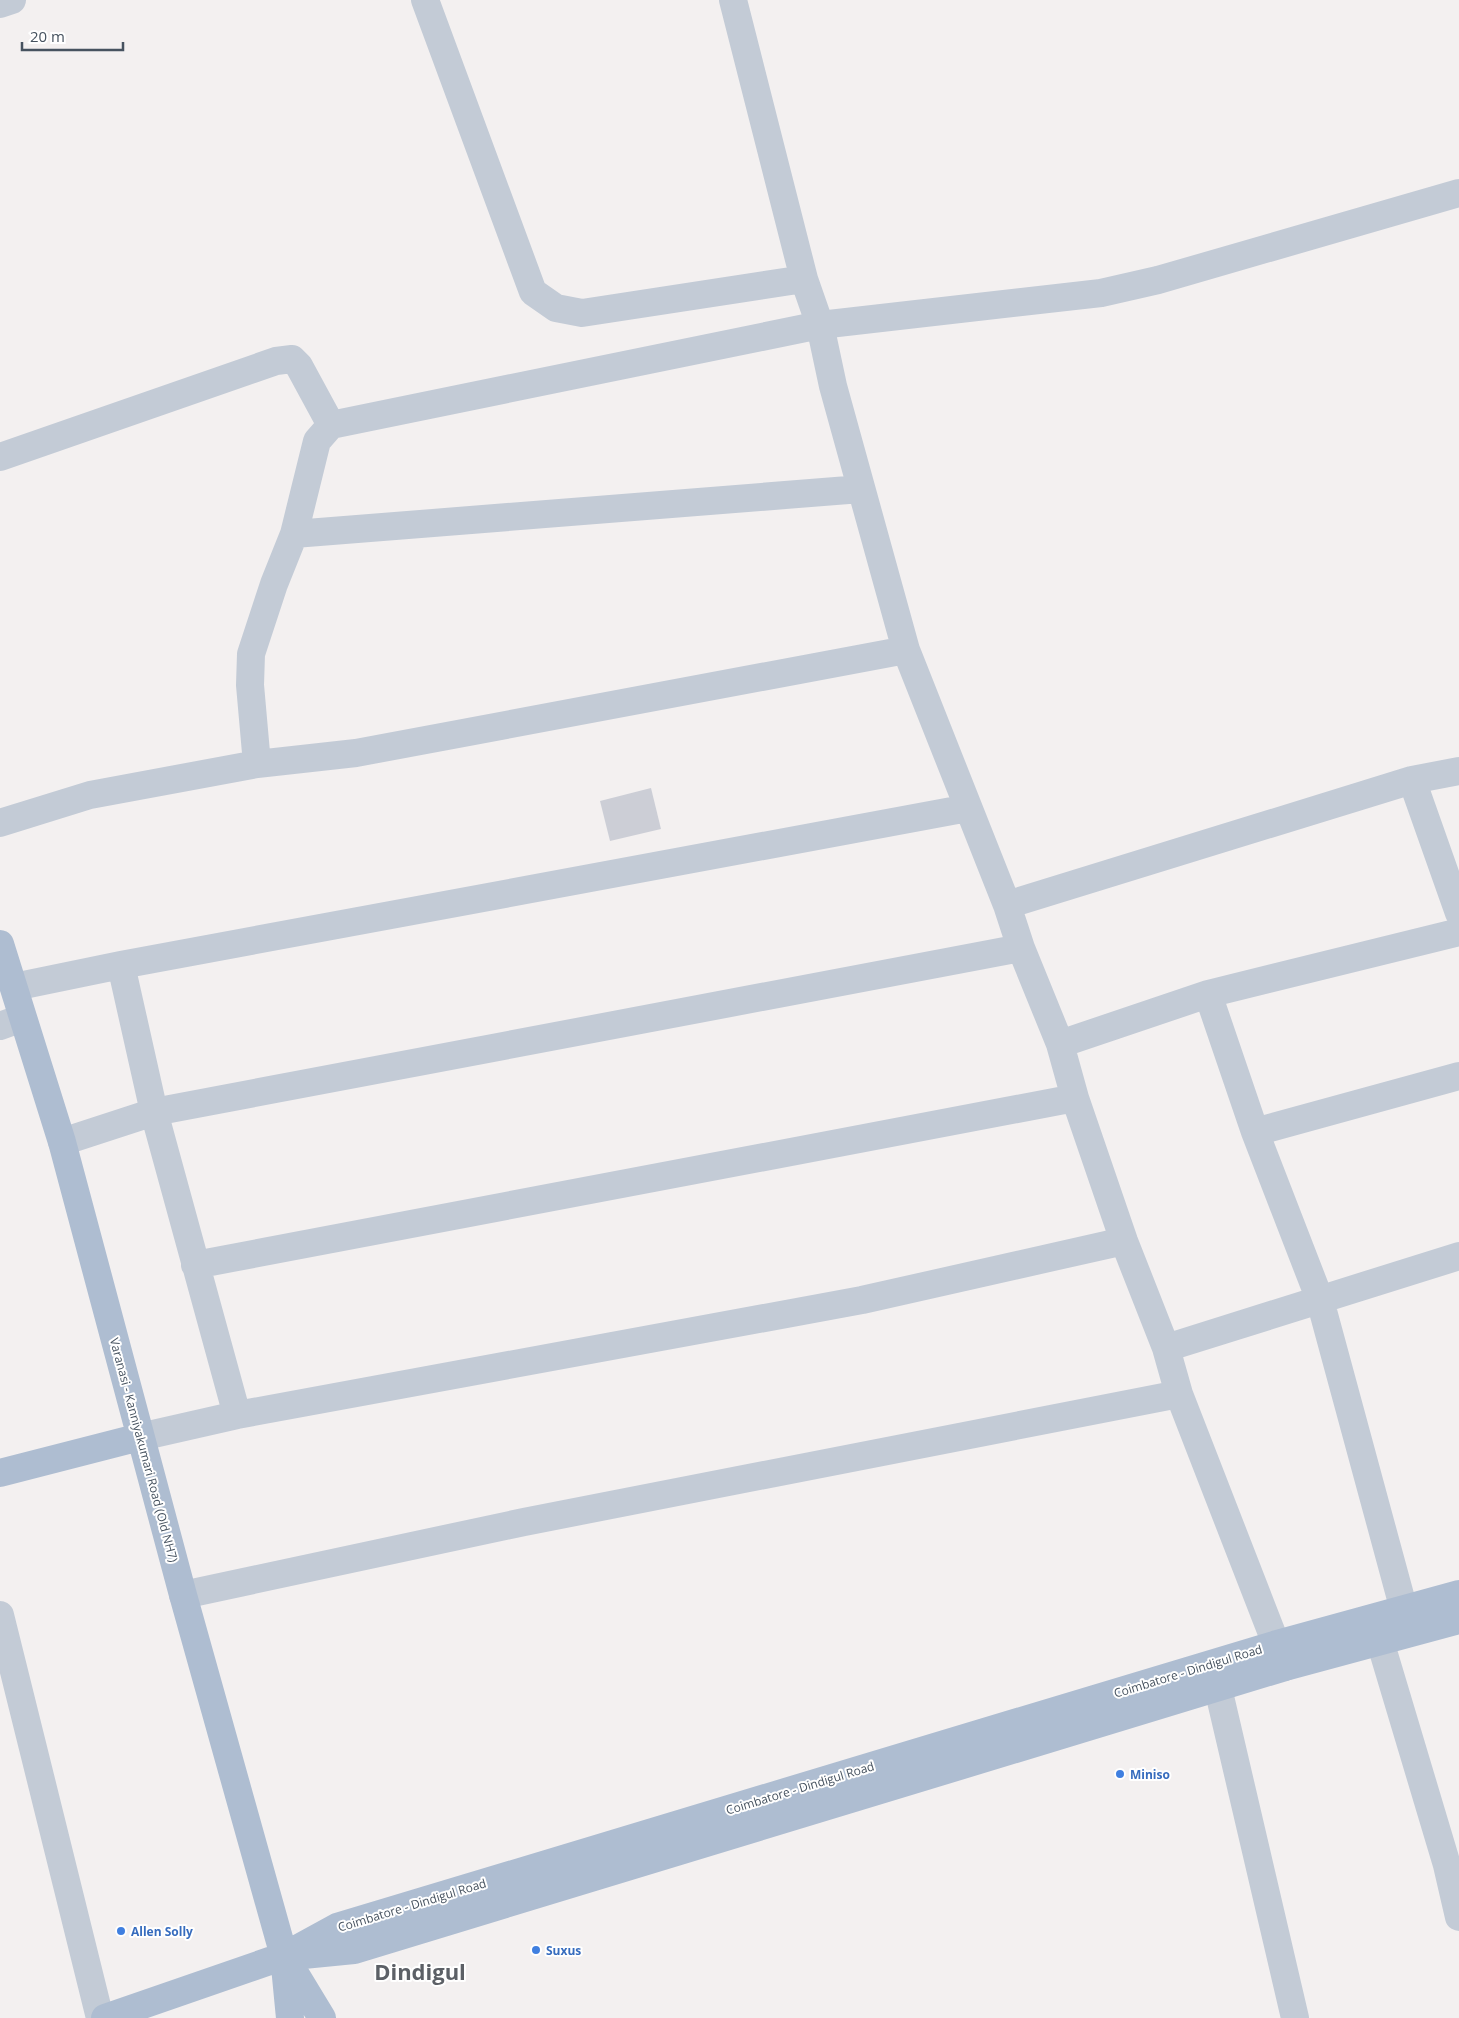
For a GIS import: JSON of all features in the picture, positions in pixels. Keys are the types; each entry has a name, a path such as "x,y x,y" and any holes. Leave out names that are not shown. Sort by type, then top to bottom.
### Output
{"main road":[{"name":"Varanasi - Kanniyakumari Road (Old NH7)","path":"0,944 14,987 11,1022 62,1142 183,1595 284,1956 290,2018"},
{"path":"0,1473 140,1437"},
{"name":"Coimbatore - Dindigul Road","path":"284,1956 337,1927 1281,1655 1404,1610 1459,1594"},
{"name":"Coimbatore - Dindigul Road","path":"284,1956 354,1950 1218,1688 1281,1655 1380,1641 1459,1620"},
{"name":"Varanasi - Kanniyakumari Road (Old NH7)","path":"284,1956 322,2018"},
{"path":"105,2018 284,1956"}],"street":[{"path":"0,4 12,0"},
{"path":"425,0 533,292 556,308 582,312 804,279"},
{"path":"733,0 804,279 820,326 833,386 906,650 1007,905 1020,948 1060,1044 1075,1098 1124,1241 1166,1348 1179,1394 1281,1655"},
{"path":"257,764 250,685 252,654 274,584 294,534 317,441 331,425 820,326 1102,293 1158,280 1459,193"},
{"path":"0,457 276,361 292,360 299,366 331,425"},
{"path":"294,534 862,489"},
{"path":"0,823 90,795 257,764 356,753 906,650"},
{"path":"1007,905 1412,780 1459,771"},
{"path":"1412,780 1459,913"},
{"path":"14,987 121,965 968,808"},
{"path":"1060,1044 1208,994 1459,932"},
{"path":"62,1142 154,1112 1020,948"},
{"path":"121,965 154,1112 237,1415"},
{"path":"1208,994 1256,1132 1320,1300 1404,1610"},
{"path":"1256,1132 1459,1076"},
{"path":"195,1265 1075,1098"},
{"path":"140,1437 237,1415 862,1300 1124,1241"},
{"path":"1166,1348 1459,1256"},
{"path":"183,1595 524,1522 1179,1394"},
{"path":"0,1615 100,2018"},
{"path":"1380,1641 1447,1865 1459,1917"},
{"path":"1218,1688 1295,2018"}],"building":[{"path":"651,788 661,829 610,841 600,801"}],"place":[{"name":"Miniso","path":"1120,1774"},
{"name":"Allen Solly","path":"121,1931"},
{"name":"Suxus","path":"536,1950"}],"district":[{"name":"Dindigul","path":"420,1971"}]}
